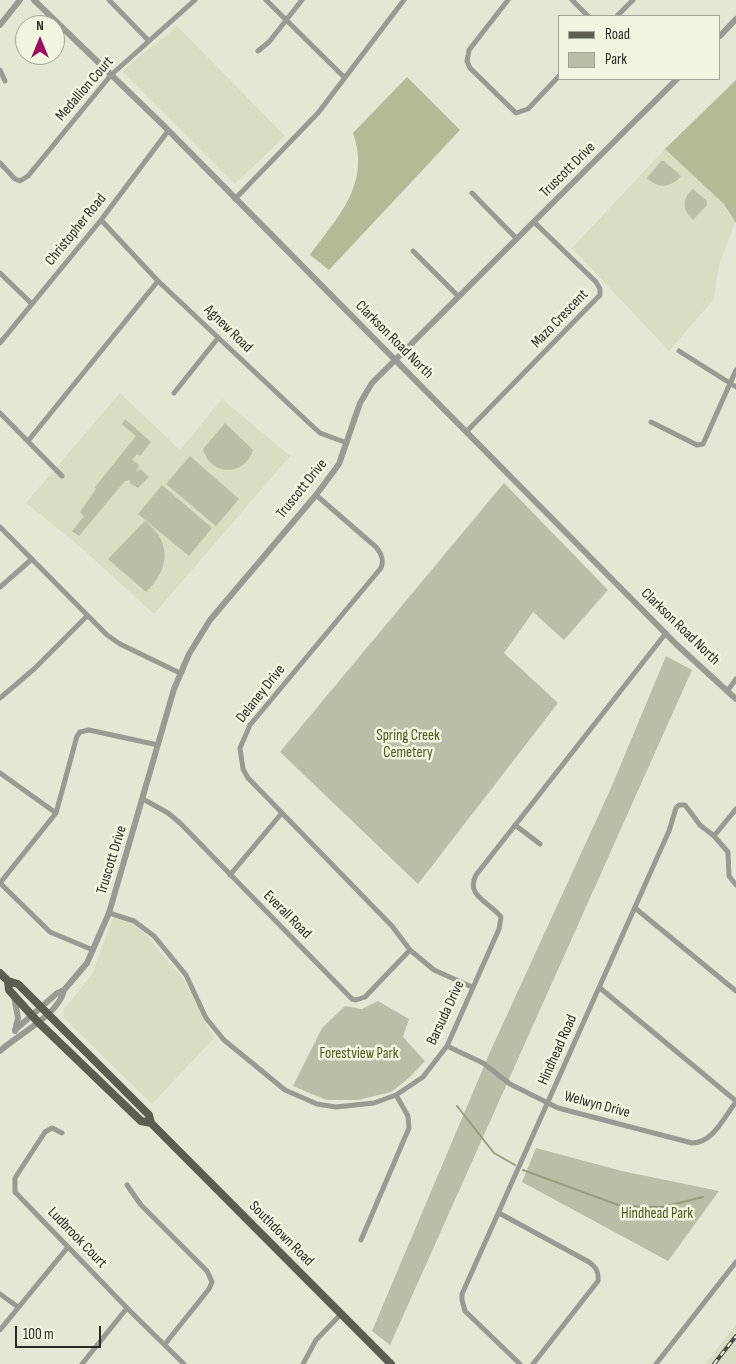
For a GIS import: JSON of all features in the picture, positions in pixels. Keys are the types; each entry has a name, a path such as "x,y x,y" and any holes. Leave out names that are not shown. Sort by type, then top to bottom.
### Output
{"main road":[{"name":"Southdown Road","path":"0,973 8,981 18,984 39,1008 149,1115 151,1123 391,1364"},
{"name":"Southdown Road","path":"8,981 9,990 38,1021 141,1121 151,1123"}],"street":[{"path":"0,25 20,0"},
{"name":"Clarkson Road North","path":"34,0 168,131 666,633 736,699"},
{"path":"110,0 148,40"},
{"name":"Medallion Court","path":"0,163 15,179 24,180 111,75 195,0"},
{"path":"266,0 344,77"},
{"path":"258,51 269,42 302,0"},
{"path":"235,199 318,113 404,0"},
{"path":"508,0 469,50 467,61 470,68 516,113 528,109 558,77"},
{"path":"572,0 587,15"},
{"path":"618,15 633,0"},
{"path":"721,35 736,19"},
{"path":"0,70 5,81"},
{"name":"Truscott Drive","path":"12,1039 15,1030 39,1008 64,990 78,976 93,950 109,913 180,673 210,620 316,495 338,464 365,392 395,359 676,80"},
{"name":"Christopher Road","path":"0,343 101,220 168,131"},
{"path":"472,193 516,238"},
{"name":"Agnew Road","path":"101,220 158,280 320,433 347,443"},
{"name":"Mazo Crescent","path":"466,432 600,295 600,289 596,282 534,222"},
{"path":"412,251 458,296"},
{"path":"0,273 32,304"},
{"path":"28,441 158,280"},
{"path":"174,393 218,338"},
{"path":"679,351 736,387"},
{"path":"651,422 697,445 703,444 736,370"},
{"path":"0,413 62,476"},
{"name":"Delaney Drive","path":"316,495 376,547 381,553 381,568 250,725 240,748 243,769 248,778 281,814 392,926 410,950 434,970 472,987"},
{"path":"0,527 86,616 120,644 180,673"},
{"path":"0,587 32,559"},
{"path":"0,698 34,669 86,616"},
{"name":"Barsuda Drive","path":"109,913 134,921 154,936 186,975 206,1018 216,1032 285,1090 309,1101 336,1107 374,1103 396,1095 423,1077 447,1046 472,987 500,929 500,917 496,910 474,893 474,880 666,633"},
{"path":"728,690 736,679"},
{"path":"93,950 50,932 0,883 56,813 77,736 80,732 89,730 158,745"},
{"path":"0,773 56,813"},
{"name":"Everall Road","path":"143,799 180,823 352,998 356,1000 365,997 410,950"},
{"name":"Hindhead Road","path":"520,1364 465,1311 462,1300 669,831 676,808 680,805 685,806 700,825 714,836"},
{"path":"736,809 714,836 728,852 729,876 736,885"},
{"path":"230,875 281,814"},
{"path":"515,825 540,844"},
{"path":"635,908 736,991"},
{"path":"600,988 736,1101"},
{"name":"Truscott Drive","path":"0,1050 12,1039 22,1035 46,1014 62,998 64,990"},
{"path":"14,996 18,1018 15,1030"},
{"name":"Welwyn Drive","path":"447,1046 484,1064 510,1084 548,1103 587,1115 700,1143 708,1138 736,1101"},
{"path":"361,1240 409,1128 408,1116 396,1095"},
{"name":"Ludbrook Court","path":"62,1133 52,1128 45,1132 15,1178 14,1184 19,1196 184,1364"},
{"path":"127,1185 142,1205 207,1271 212,1282 209,1290 165,1344"},
{"path":"499,1213 588,1262 597,1270 599,1276 598,1281 533,1364"},
{"path":"0,1330 68,1247"},
{"path":"656,1364 736,1262"},
{"path":"0,1294 18,1307"},
{"path":"82,1364 127,1308"},
{"path":"303,1364 316,1340 341,1314"}],"shaded area":[{"path":"177,26 285,136 235,184 122,71"},
{"path":"407,77 460,130 329,270 310,255 341,213 355,184 358,169 353,133"},
{"path":"736,80 736,223 724,204 665,149"},
{"path":"665,149 724,204 735,222 719,265 714,299 669,351 572,248"},
{"path":"120,393 180,450 222,399 290,456 154,614 77,544 26,503"},
{"path":"113,918 133,924 141,930 184,980 214,1038 152,1104 63,1017 64,1009 92,974"},
{"path":"736,1325 736,1364 705,1364"}],"green space":[{"path":"661,161 664,161 681,176 669,185 656,184 647,178"},
{"path":"693,189 707,201 707,205 693,220 685,208 685,200"},
{"path":"125,419 151,442 140,456 137,454 132,460 139,465 136,472 140,469 149,477 138,488 130,483 130,480 125,481 79,536 72,531 84,516 80,512 96,489 95,487 136,436 122,424"},
{"path":"225,423 253,450 249,459 243,465 228,470 213,465 203,449"},
{"path":"190,456 239,499 216,526 166,484"},
{"name":"Spring Creek Cemetery","path":"504,483 608,590 564,640 533,612 504,653 558,703 418,884 280,752"},
{"path":"162,485 212,528 189,556 138,514"},
{"path":"145,521 160,538 165,556 159,575 146,592 108,559"},
{"path":"666,656 692,670 390,1345 372,1331 490,1052 611,788"},
{"name":"Forestview Park","path":"378,1001 409,1019 403,1037 425,1061 409,1078 391,1092 358,1100 326,1100 293,1086 322,1028 345,1006 362,1009"},
{"name":"Hindhead Park","path":"536,1148 622,1171 719,1191 668,1261 522,1182"}],"waterway":[{"path":"457,1106 494,1153 515,1165"},
{"path":"523,1170 621,1206 662,1207 703,1197"}],"railway":[{"path":"714,1364 736,1336"}]}
